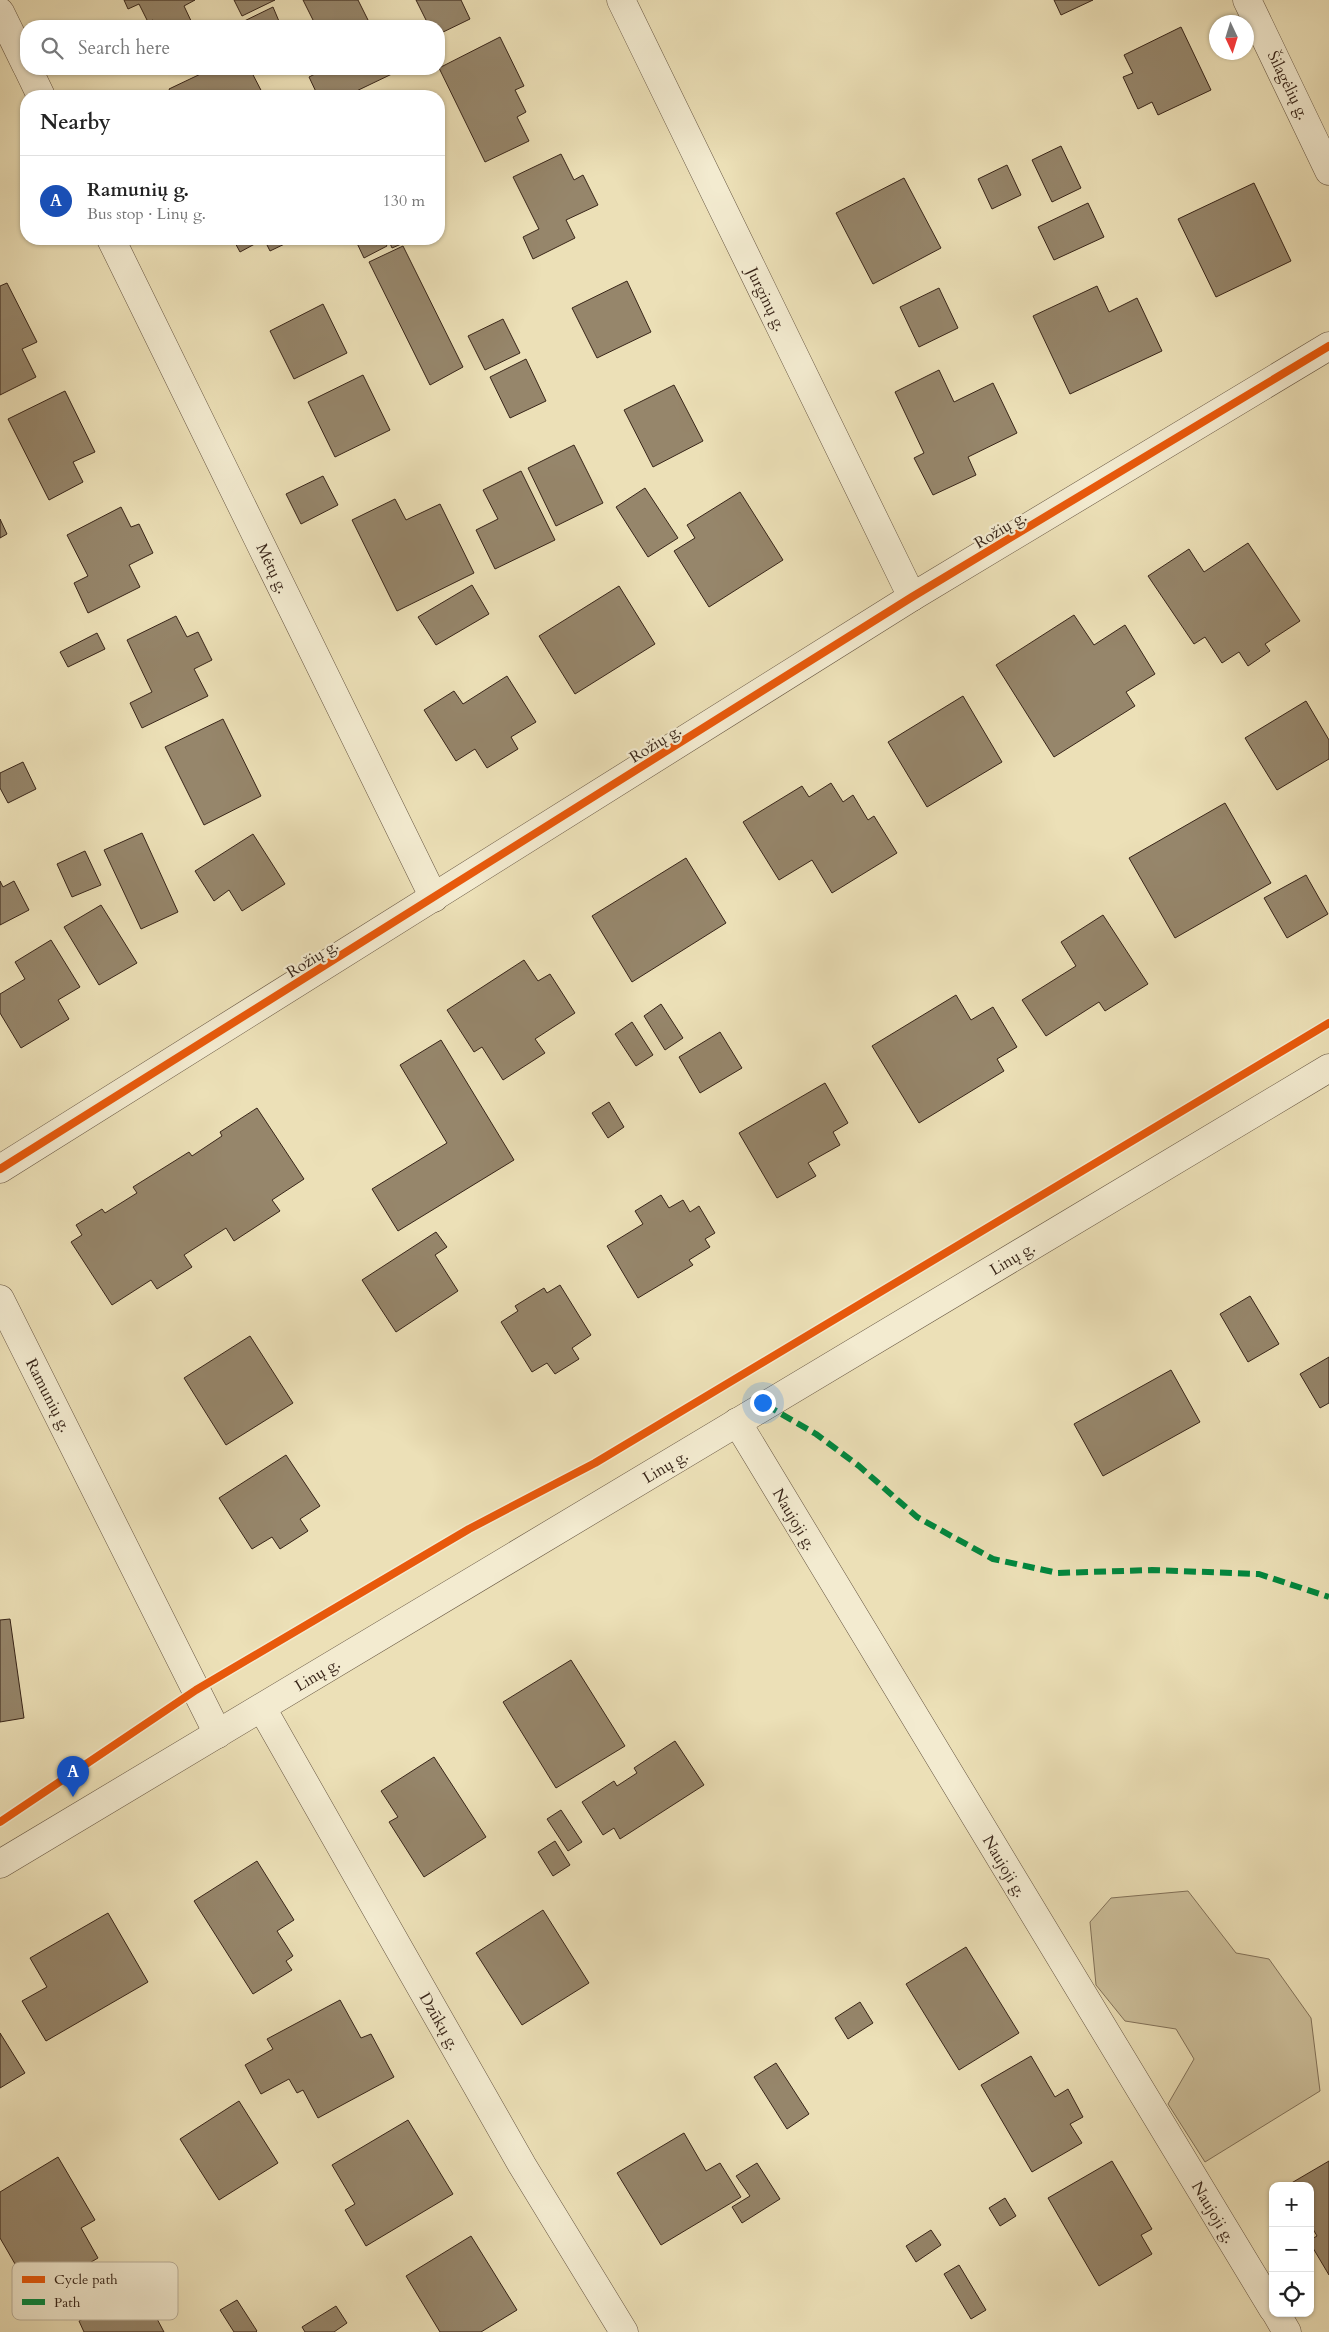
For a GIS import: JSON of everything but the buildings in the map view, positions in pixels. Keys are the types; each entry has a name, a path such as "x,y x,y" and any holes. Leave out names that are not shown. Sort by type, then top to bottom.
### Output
{"street":[{"name":"Jurginų g.","path":"621,0 912,597"},
{"name":"Šilagėlių g.","path":"1247,0 1329,171"},
{"path":"0,12 20,53"},
{"path":"31,75 39,90"},
{"name":"Mėtų g.","path":"114,245 434,898"},
{"name":"Rožių g.","path":"0,1168 912,597 1329,346"},
{"name":"Linų g.","path":"0,1864 1329,1068"},
{"name":"Ramunių g.","path":"0,1298 218,1734"},
{"name":"Naujoji g.","path":"737,1422 1269,2302"},
{"name":"Dzūkų g.","path":"262,1708 522,2164 624,2332"},
{"path":"1278,2317 1287,2332"}],"shaded area":[{"path":"1188,1891 1236,1953 1269,1959 1311,2018 1320,2091 1205,2162 1168,2104 1194,2059 1176,2029 1125,2021 1096,1985 1090,1922 1111,1898"}],"marked path":[{"path":"766,1405 816,1434 859,1466 917,1517 993,1559 1058,1573 1152,1570 1259,1574 1329,1597"}],"cycle path":[{"path":"0,1169 912,597 1329,346"},
{"path":"0,1822 196,1690 469,1529 595,1463 1329,1023"}],"place":[{"name":"Ramunių g.","path":"73,1797"}]}
